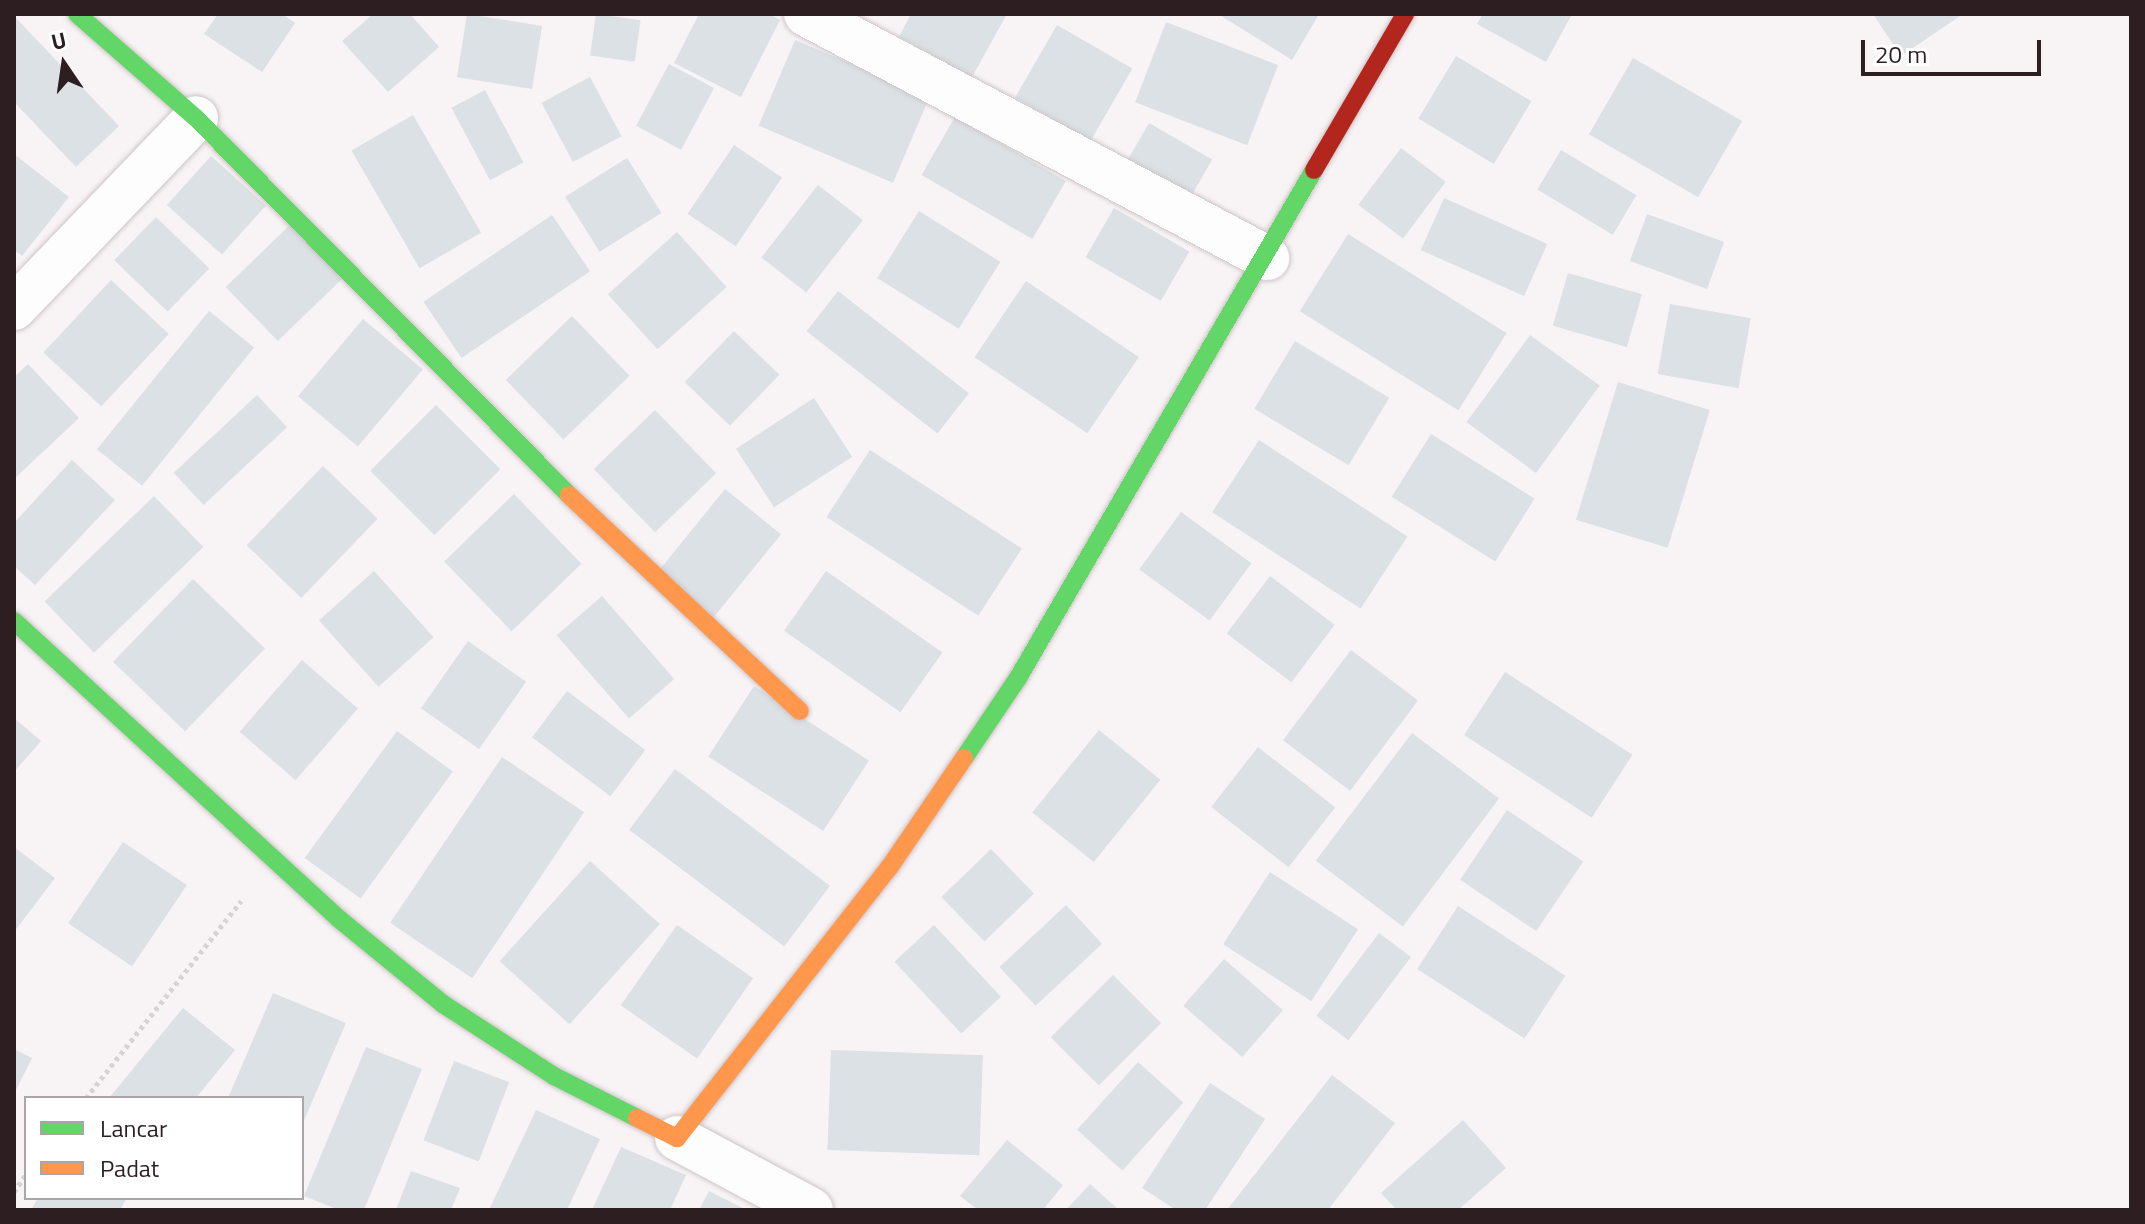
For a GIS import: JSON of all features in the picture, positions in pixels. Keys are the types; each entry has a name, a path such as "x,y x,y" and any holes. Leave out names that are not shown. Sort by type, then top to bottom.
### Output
{"street":[{"path":"77,14 196,118 520,449 800,711"},
{"path":"806,14 1267,258"},
{"path":"677,1138 889,868 1018,678 1267,258 1405,14"},
{"path":"14,308 196,118"},
{"path":"14,621 274,859 443,1004 554,1076 811,1210"}],"path":[{"path":"88,1096 274,859"}],"building":[{"path":"218,14 282,14 295,23 262,72 204,34"},
{"path":"373,14 410,14 439,47 388,92 342,41"},
{"path":"467,14 542,26 532,89 457,77"},
{"path":"596,14 641,20 635,62 590,56"},
{"path":"699,14 769,14 780,20 741,97 674,63"},
{"path":"911,14 1007,14 972,77 899,37"},
{"path":"1218,14 1319,14 1292,60"},
{"path":"1483,14 1572,14 1546,62 1477,24"},
{"path":"1873,14 1963,14 1901,56"},
{"path":"14,16 119,126 76,167 14,102"},
{"path":"1166,22 1278,65 1247,145 1135,102"},
{"path":"1057,25 1132,68 1090,141 1015,98"},
{"path":"795,40 929,97 893,183 759,126"},
{"path":"1456,56 1531,101 1494,164 1418,119"},
{"path":"1633,58 1742,121 1698,197 1589,134"},
{"path":"669,64 714,88 681,150 636,126"},
{"path":"590,77 621,136 573,162 541,103"},
{"path":"485,90 523,162 490,180 451,108"},
{"path":"413,115 481,233 420,268 352,150"},
{"path":"955,117 1066,181 1032,239 922,175"},
{"path":"1149,123 1212,160 1183,210 1120,173"},
{"path":"734,145 782,177 736,246 688,214"},
{"path":"1401,148 1446,182 1403,238 1358,205"},
{"path":"1561,150 1636,195 1613,235 1537,189"},
{"path":"14,154 69,197 22,256 14,250"},
{"path":"211,156 266,206 222,255 167,205"},
{"path":"627,158 661,213 600,252 565,197"},
{"path":"818,185 863,220 806,293 761,257"},
{"path":"1444,198 1547,244 1524,296 1421,250"},
{"path":"1114,208 1189,252 1161,301 1086,257"},
{"path":"919,211 1000,262 959,329 877,278"},
{"path":"1647,214 1724,242 1707,289 1630,261"},
{"path":"552,215 590,271 462,358 423,302"},
{"path":"156,217 209,268 168,312 114,260"},
{"path":"294,221 346,275 278,341 226,287"},
{"path":"677,232 727,287 657,349 608,294"},
{"path":"1348,234 1507,333 1458,410 1300,311"},
{"path":"1568,273 1642,294 1627,347 1553,326"},
{"path":"111,280 169,334 101,406 43,352"},
{"path":"1026,281 1139,357 1087,433 975,357"},
{"path":"838,291 969,393 937,433 807,331"},
{"path":"1670,304 1751,318 1738,388 1658,374"},
{"path":"209,311 254,348 142,486 97,449"},
{"path":"572,316 630,376 563,440 506,380"},
{"path":"363,319 423,369 358,447 298,396"},
{"path":"734,331 779,375 730,426 685,382"},
{"path":"1530,335 1600,386 1536,473 1467,422"},
{"path":"1295,341 1389,398 1349,465 1254,409"},
{"path":"28,364 79,418 14,479 14,377"},
{"path":"1618,382 1710,410 1668,548 1576,520"},
{"path":"257,395 287,427 204,505 174,473"},
{"path":"814,398 852,457 774,507 736,449"},
{"path":"436,405 500,469 435,535 370,471"},
{"path":"655,410 716,473 655,532 594,469"},
{"path":"1431,434 1534,499 1495,561 1392,497"},
{"path":"1259,440 1407,536 1361,609 1212,512"},
{"path":"870,450 1022,549 978,616 826,517"},
{"path":"72,460 115,500 35,585 14,566 14,523"},
{"path":"323,466 378,519 301,598 247,545"},
{"path":"725,489 781,534 711,621 655,575"},
{"path":"514,494 581,564 512,631 444,561"},
{"path":"154,496 203,547 94,653 45,602"},
{"path":"1181,512 1251,563 1210,621 1139,569"},
{"path":"374,571 434,637 379,687 319,621"},
{"path":"826,571 942,652 900,712 784,631"},
{"path":"1270,576 1335,625 1291,682 1227,634"},
{"path":"193,579 265,648 185,731 113,662"},
{"path":"602,596 674,679 629,718 557,635"},
{"path":"468,641 526,682 479,749 421,708"},
{"path":"1351,650 1418,701 1350,791 1283,740"},
{"path":"302,660 358,709 296,780 240,732"},
{"path":"1505,672 1632,755 1592,818 1464,735"},
{"path":"754,686 869,761 823,831 708,756"},
{"path":"567,691 645,750 610,796 532,737"},
{"path":"14,718 41,741 14,772"},
{"path":"1099,730 1160,780 1094,862 1032,812"},
{"path":"397,731 453,772 361,899 305,858"},
{"path":"1412,733 1499,799 1403,926 1316,861"},
{"path":"1258,747 1335,807 1288,867 1211,807"},
{"path":"502,757 584,812 472,978 390,923"},
{"path":"675,769 830,886 784,946 629,830"},
{"path":"1507,810 1583,861 1536,931 1460,880"},
{"path":"123,842 187,885 132,966 68,923"},
{"path":"14,847 55,878 14,932"},
{"path":"991,849 1034,894 984,942 941,897"},
{"path":"590,861 660,924 570,1024 500,961"},
{"path":"1270,872 1358,929 1311,1001 1223,944"},
{"path":"1066,905 1102,944 1036,1006 999,967"},
{"path":"1458,906 1565,976 1525,1039 1417,969"},
{"path":"677,925 753,978 697,1059 621,1005"},
{"path":"934,925 1001,997 961,1034 895,962"},
{"path":"1379,933 1411,957 1348,1040 1316,1016"},
{"path":"1224,959 1283,1010 1242,1057 1183,1006"},
{"path":"1113,975 1161,1023 1099,1085 1051,1037"},
{"path":"273,993 346,1023 304,1120 304,1096 229,1096"},
{"path":"183,1008 235,1050 198,1096 111,1096"},
{"path":"366,1047 422,1069 364,1210 339,1210 304,1196"},
{"path":"14,1049 32,1058 14,1094"},
{"path":"831,1050 983,1055 979,1155 828,1150"},
{"path":"454,1061 509,1082 479,1161 424,1140"},
{"path":"1138,1062 1183,1103 1122,1170 1077,1130"},
{"path":"1332,1075 1395,1123 1328,1210 1227,1210"},
{"path":"1210,1083 1265,1119 1205,1210 1176,1210 1142,1188"},
{"path":"536,1110 600,1139 567,1210 489,1210"},
{"path":"1463,1120 1506,1168 1458,1210 1397,1210 1381,1193"},
{"path":"1007,1140 1063,1185 1043,1210 978,1210 960,1196"},
{"path":"621,1147 686,1175 670,1210 592,1210"},
{"path":"411,1171 460,1188 451,1210 396,1210"},
{"path":"1090,1184 1119,1210 1066,1210"},
{"path":"709,1191 747,1210 699,1210"},
{"path":"37,1200 125,1200 120,1210 31,1210"}],"traffic: fast":[{"path":"77,14 196,118 569,495"},
{"path":"964,758 1018,678 1314,170"},
{"path":"14,621 339,919 443,1004 554,1076 637,1118"}],"traffic: slow":[{"path":"569,495 800,711"},
{"path":"637,1118 677,1138 889,868 964,758"}],"traffic: jam":[{"path":"1314,170 1405,14"}]}
